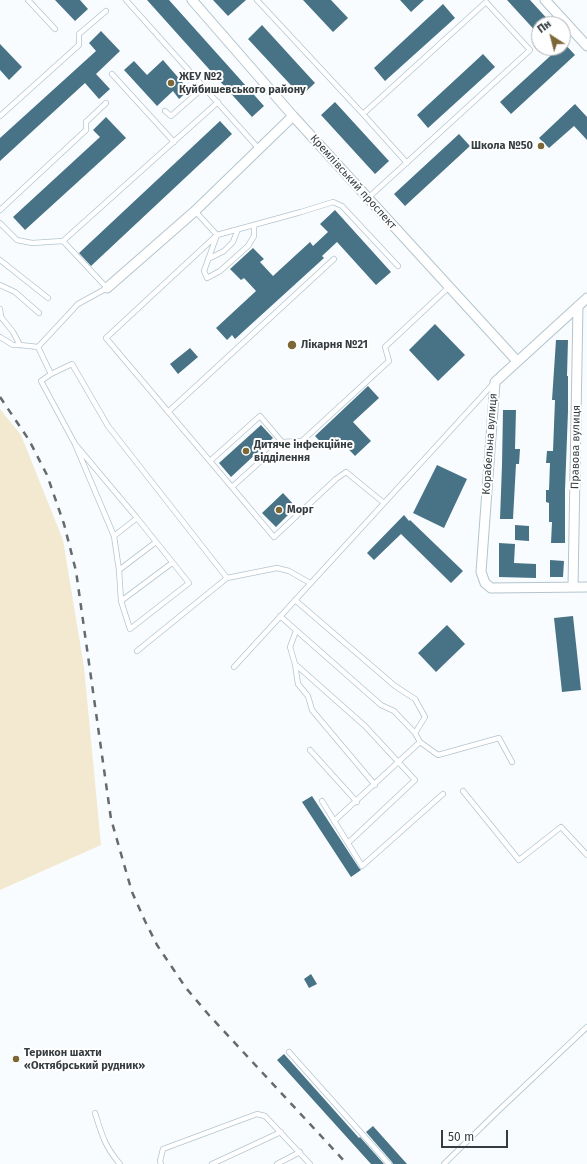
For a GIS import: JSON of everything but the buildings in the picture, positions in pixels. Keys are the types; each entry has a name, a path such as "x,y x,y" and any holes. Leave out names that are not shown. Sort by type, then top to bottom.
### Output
{"street":[{"name":"Кремлівський проспект","path":"192,0 293,116 517,361"},
{"path":"545,0 587,46"},
{"path":"107,288 195,211 293,116"},
{"name":"Корабельна вулиця","path":"573,587 491,588 485,583 481,572 495,382 587,298"},
{"name":"Правова вулиця","path":"573,587 578,306"},
{"path":"573,587 587,587"}],"lane":[{"path":"28,0 56,29"},
{"path":"126,0 259,149"},
{"path":"257,0 407,163"},
{"path":"363,114 486,2 530,50 368,198"},
{"path":"0,116 79,45 80,34 106,11"},
{"path":"112,74 174,142"},
{"path":"165,111 171,116 204,87"},
{"path":"0,223 17,240 32,244 63,242 218,102"},
{"path":"0,210 86,130 86,122 106,103"},
{"path":"384,503 346,472 336,479 274,537 106,338 217,235 333,202 342,206 398,266"},
{"path":"195,211 217,235"},
{"path":"217,235 204,271 207,278 220,271 248,246 254,236 254,225"},
{"path":"208,259 224,251 233,242 238,229"},
{"path":"38,347 78,304 107,288 63,242"},
{"path":"168,412 334,259"},
{"path":"0,260 48,298"},
{"path":"0,286 15,292 38,313"},
{"path":"232,487 282,442 302,441 389,361 385,346 449,286"},
{"path":"0,309 1,316 20,344"},
{"path":"0,337 13,345 20,344 38,347"},
{"path":"38,347 51,374"},
{"path":"75,444 189,583 130,629 121,601 119,570 114,536 75,444 41,381 51,374 72,364 108,426 227,578"},
{"path":"234,667 495,382"},
{"path":"210,461 260,416 282,442"},
{"path":"114,536 137,518"},
{"path":"119,570 156,542"},
{"path":"121,601 172,563"},
{"path":"137,651 227,578 277,568 289,571 310,583"},
{"path":"295,600 395,686 415,699 424,717 415,733"},
{"path":"280,616 381,705 394,711 415,733 420,742 438,755 499,738 512,762"},
{"path":"296,631 290,647 295,664 298,684 308,696 312,710 375,785"},
{"path":"295,664 365,726 414,780 348,843"},
{"path":"334,821 357,802 420,742"},
{"path":"310,750 357,802"},
{"path":"463,791 518,860 561,827 587,855"},
{"path":"322,801 362,866 443,794"},
{"path":"444,1164 587,1027"},
{"path":"289,1052 389,1164"},
{"path":"95,1113 104,1141 110,1153 120,1164"},
{"path":"161,1164 160,1161 163,1149 257,1114 265,1116 310,1164"},
{"path":"212,1164 281,1132"},
{"path":"277,1164 300,1152"}],"shaded area":[{"path":"0,409 21,435 63,540 84,667 101,845 0,890"}],"railway":[{"path":"0,397 29,440 47,475 64,524 76,571 111,819 132,892 145,921 157,945 186,988 208,1014 347,1164"}],"place":[{"name":"ЖЕУ №2 Куйбишевського району","path":"171,83"},
{"name":"Школа №50","path":"541,146"},
{"name":"Лікарня №21","path":"292,345"},
{"name":"Дитяче інфекційне відділення","path":"246,451"},
{"name":"Морг","path":"279,510"},
{"name":"Терикон шахти «Октябрський рудник»","path":"16,1059"}]}
